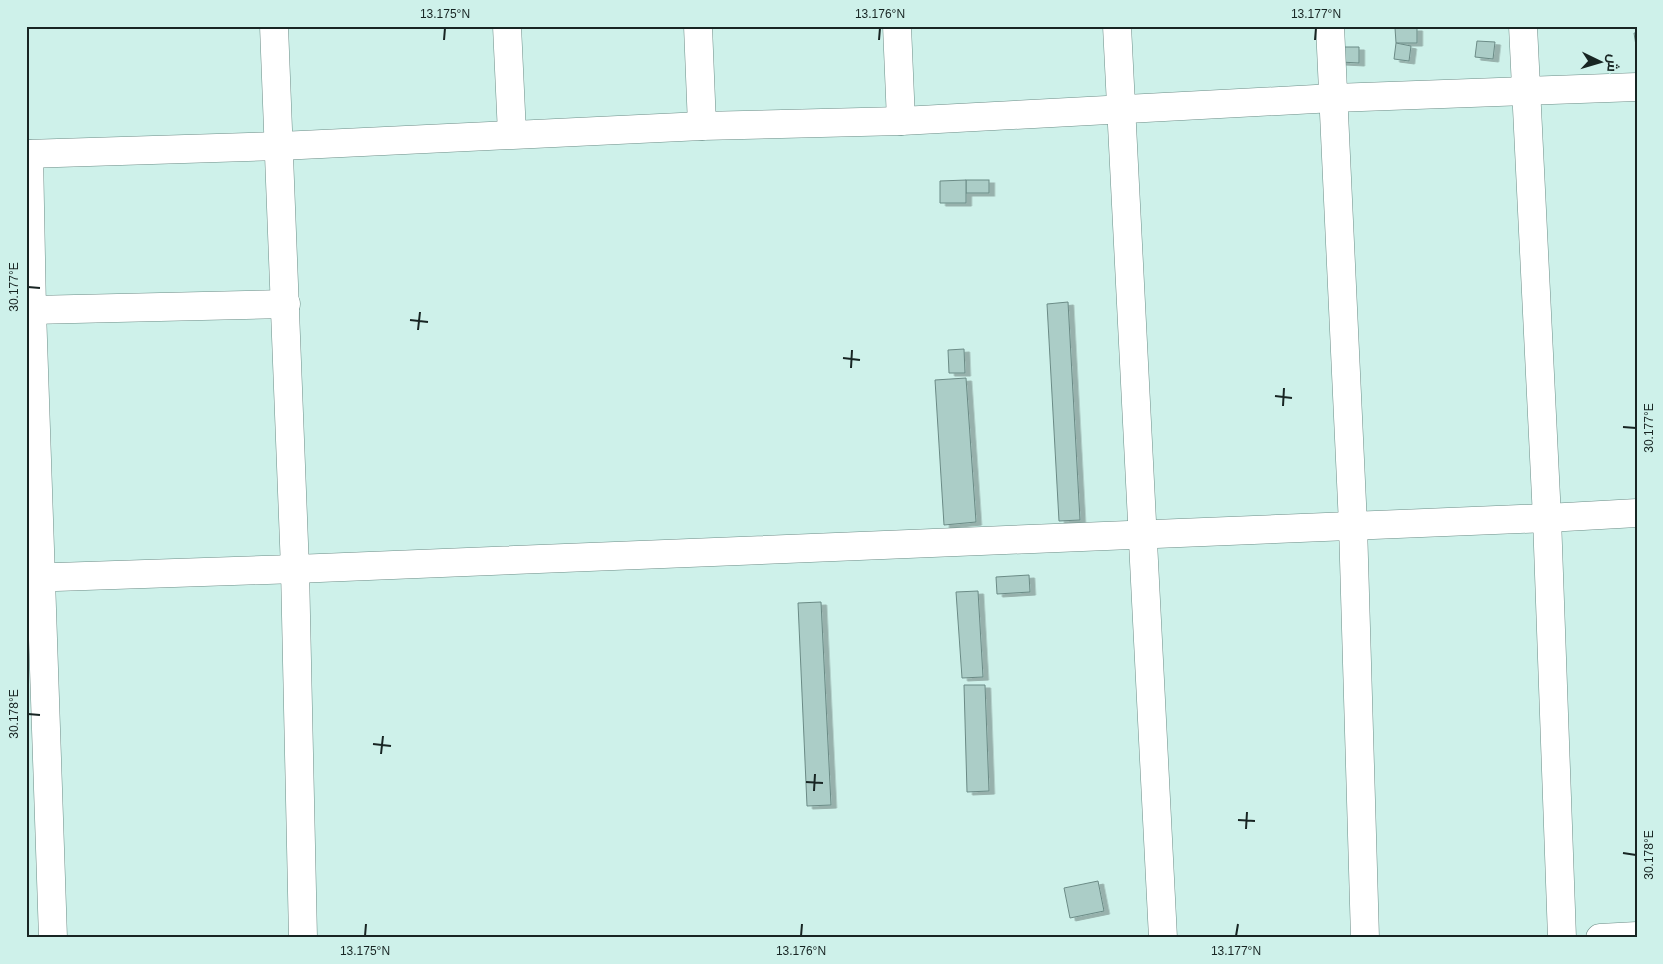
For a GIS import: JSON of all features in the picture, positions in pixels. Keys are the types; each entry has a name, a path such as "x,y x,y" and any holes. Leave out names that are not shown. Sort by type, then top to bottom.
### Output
{"street":[{"path":"274,26 286,304 303,938"},
{"path":"507,26 512,134"},
{"path":"698,26 702,126"},
{"path":"898,26 901,121"},
{"path":"1117,26 1163,938"},
{"path":"1330,26 1353,524 1365,938"},
{"path":"1523,26 1547,518 1562,938"},
{"path":"53,938 34,578 32,310 28,154 280,146 702,126 901,121 1334,98 1637,87"},
{"path":"32,310 286,304"},
{"path":"34,578 294,569 1637,513"},
{"path":"1600,938 1637,936"}],"building":[{"path":"1395,28 1417,28 1417,43 1396,43"},
{"path":"1634,33 1637,33 1637,52"},
{"path":"1477,41 1495,42 1493,59 1475,57"},
{"path":"1396,43 1411,46 1409,61 1394,59"},
{"path":"1340,47 1359,47 1359,63 1340,62"},
{"path":"966,180 989,180 989,193 966,193"},
{"path":"966,180 966,203 940,203 940,181"},
{"path":"1068,302 1080,520 1059,521 1047,304"},
{"path":"964,349 965,373 949,373 948,350"},
{"path":"966,378 976,522 944,525 935,380"},
{"path":"1029,575 1030,592 997,594 996,577"},
{"path":"978,591 983,677 962,678 956,592"},
{"path":"821,602 831,805 807,806 798,603"},
{"path":"964,685 985,685 989,791 967,792"},
{"path":"1098,881 1104,911 1070,918 1064,888"}]}
